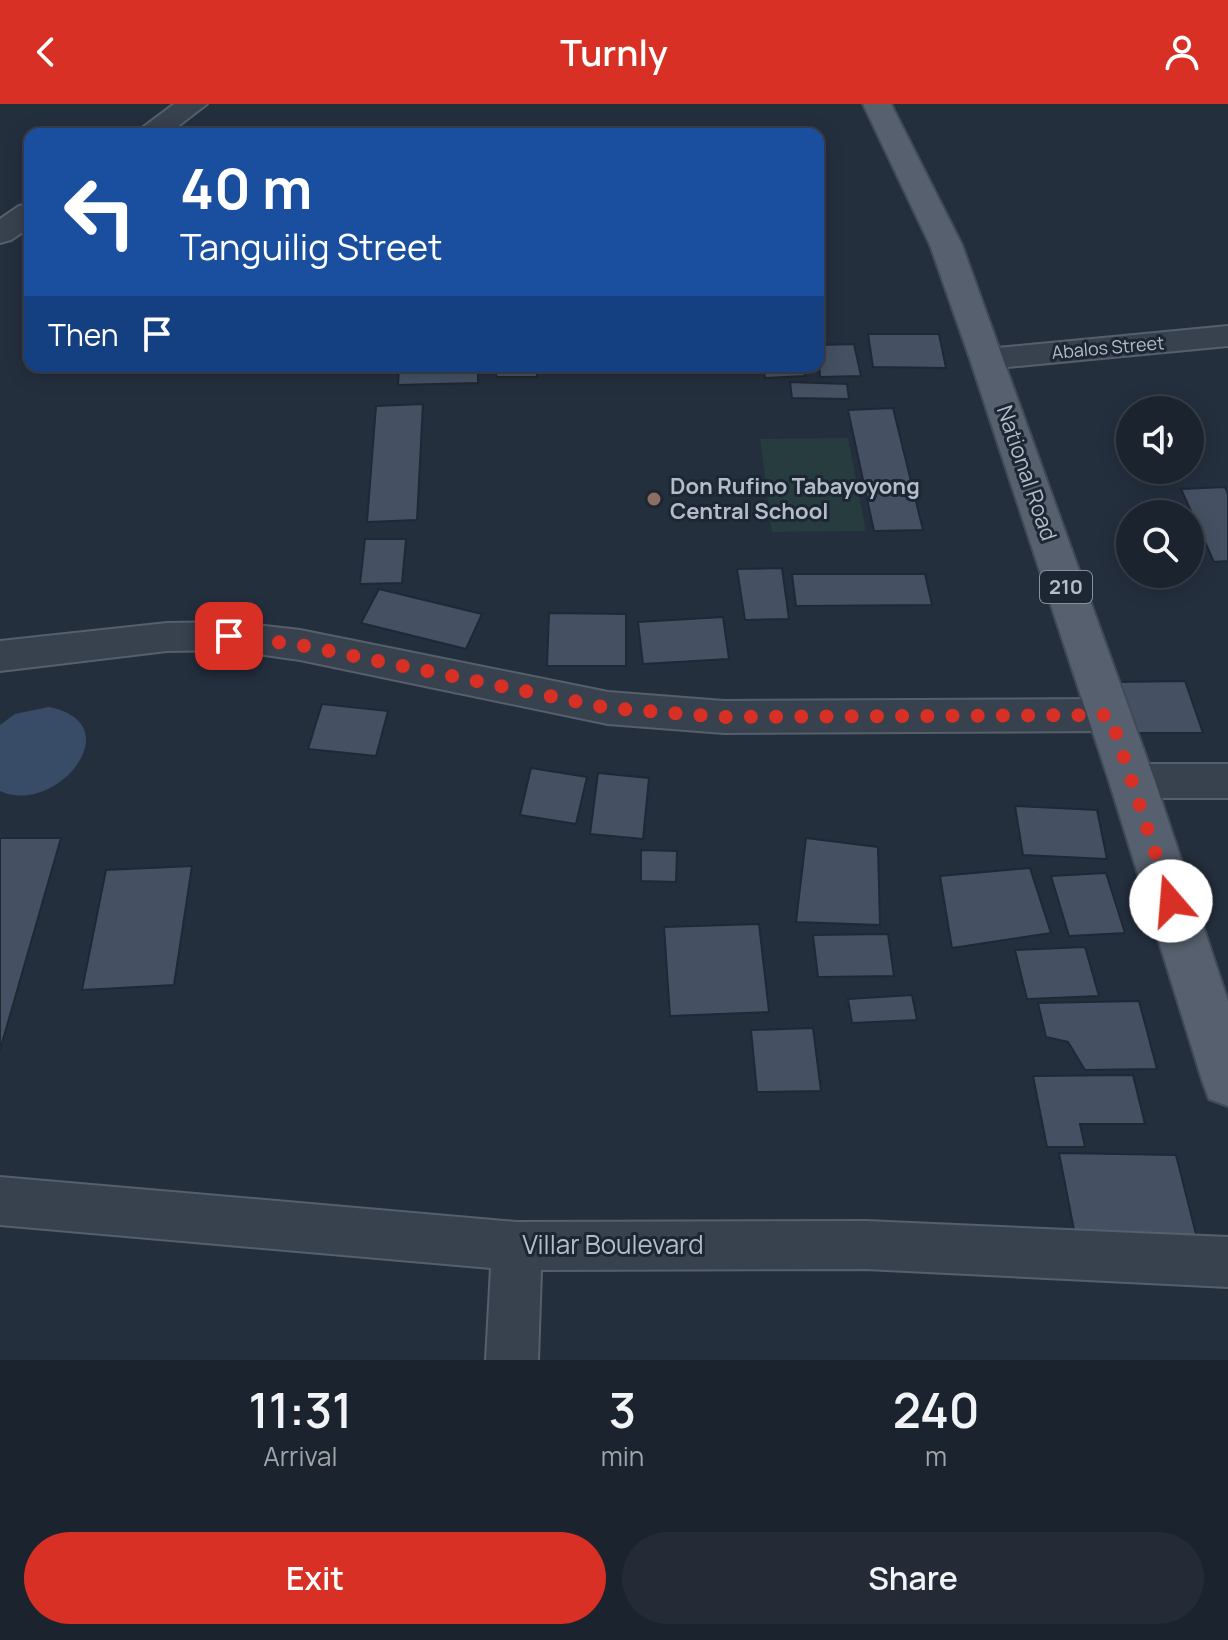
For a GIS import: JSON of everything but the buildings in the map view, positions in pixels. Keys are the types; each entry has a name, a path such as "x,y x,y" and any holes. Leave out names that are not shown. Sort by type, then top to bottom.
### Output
{"main road":[{"name":"National Road","path":"877,104 946,245 987,359 1110,715 1228,1080"}],"street":[{"path":"158,128 193,104"},
{"path":"0,233 24,217"},
{"name":"Abalos Street","path":"987,359 1228,336"},
{"path":"0,656 167,637 229,636 300,645 608,708 724,717 1110,715"},
{"path":"1132,781 1228,781"},
{"name":"Villar Boulevard","path":"0,1201 517,1246 866,1245 1228,1262"},
{"path":"512,1360 517,1246"}],"green space":[{"path":"848,438 866,531 772,532 760,439"}],"water":[{"path":"49,707 73,717 85,731 85,748 77,765 62,780 43,791 21,796 0,791 0,725 15,714"}],"place":[{"name":"Don Rufino Tabayoyong Central School","path":"654,499"}],"route":[{"path":"229,636 300,645 608,708 724,717 832,714 1110,715 1171,901"}]}
